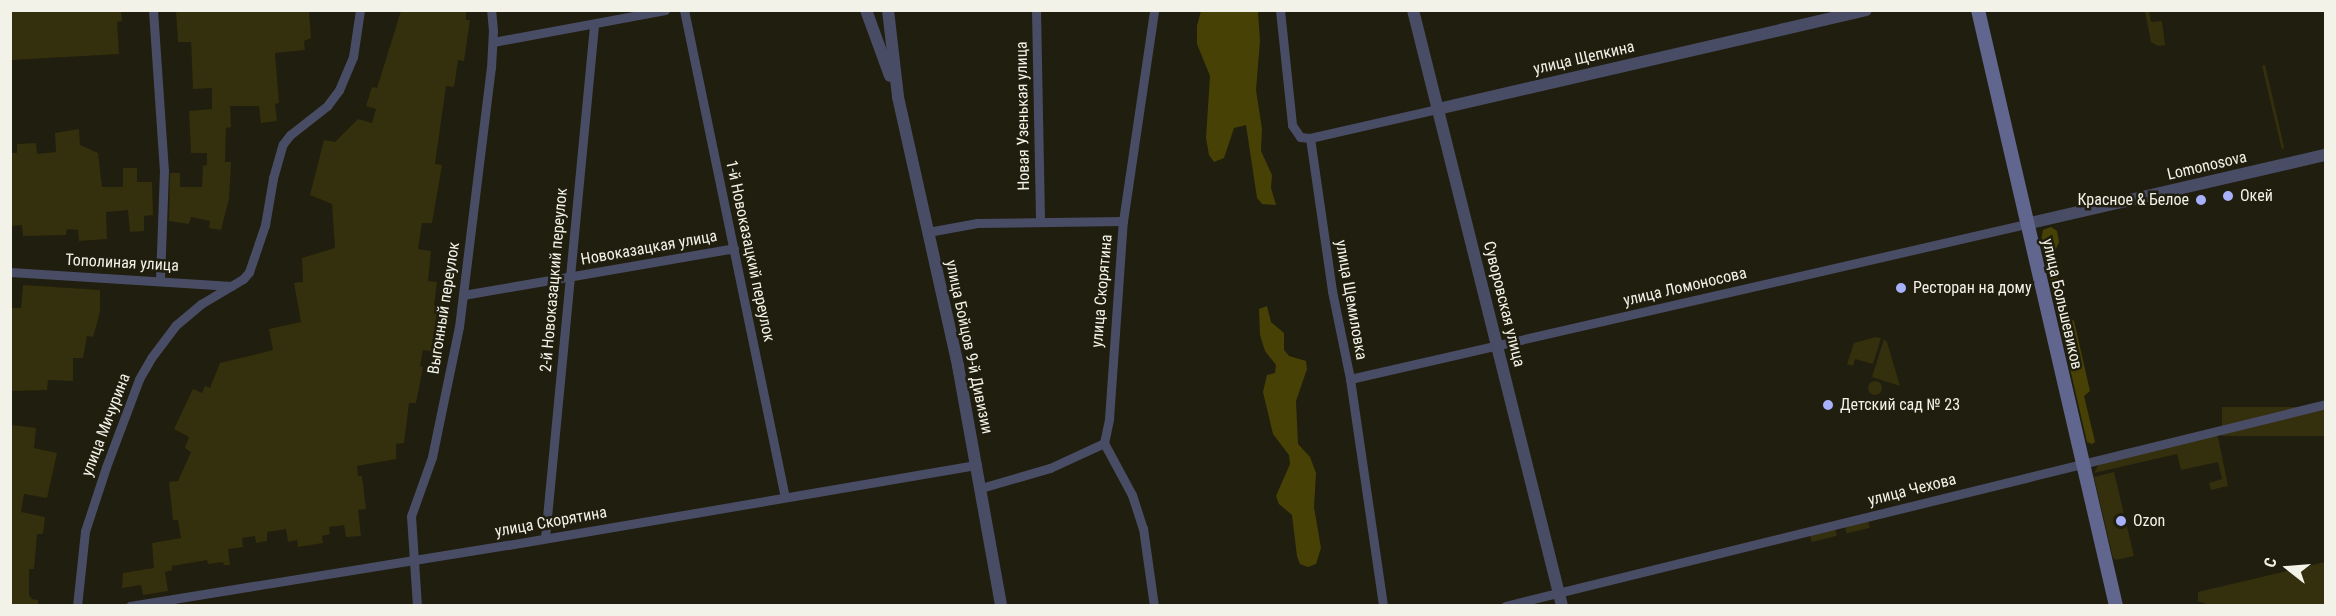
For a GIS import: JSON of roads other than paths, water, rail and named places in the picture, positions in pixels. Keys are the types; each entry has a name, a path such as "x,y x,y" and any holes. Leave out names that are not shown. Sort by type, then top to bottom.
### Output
{"main road":[{"name":"улица Большевиков","path":"1978,10 2116,606"}],"street":[{"path":"153,10 164,170 160,280"},
{"name":"улица Мичурина","path":"76,606 85,531 139,379 151,358 176,325 201,304 243,279 254,263 283,144 290,135 327,106 347,75 360,10"},
{"name":"Выгонный переулок","path":"417,606 411,516 432,458 464,295 493,42 492,10"},
{"path":"493,42 665,10"},
{"name":"1-й Новоказацкий переулок","path":"684,10 785,497"},
{"name":"улица Бойцов 9-й Дивизии","path":"866,10 898,97"},
{"name":"улица Бойцов 9-й Дивизии","path":"888,10 898,97 977,465 1001,606"},
{"name":"Новая Узенькая улица","path":"1036,10 1040,222"},
{"name":"улица Скорятина","path":"1104,443 1109,418 1123,221 1154,10"},
{"path":"1280,10 1292,125 1300,137 1310,138"},
{"name":"Суворовская улица","path":"1413,10 1562,606"},
{"name":"улица Щепкина","path":"1310,138 1866,10"},
{"name":"2-й Новоказацкий переулок","path":"545,538 594,25"},
{"name":"улица Щемиловка","path":"1310,138 1332,291 1350,379 1383,606"},
{"name":"Lomonosova","path":"2026,224 2325,155"},
{"path":"928,232 977,223 1123,221"},
{"name":"улица Ломоносова","path":"1350,379 2026,224"},
{"name":"Новоказацкая улица","path":"464,295 734,248"},
{"name":"Тополиная улица","path":"10,272 232,286"},
{"name":"улица Чехова","path":"1505,606 1558,591 2325,404"},
{"path":"981,488 1050,468 1104,443 1132,495 1143,528 1154,606"},
{"name":"улица Скорятина","path":"130,606 977,465"}],"place":[{"name":"Окей","path":"2228,196"},
{"name":"Красное & Белое","path":"2201,200"},
{"name":"Ресторан на дому","path":"1901,288"},
{"name":"Детский сад № 23","path":"1828,405"},
{"name":"Ozon","path":"2121,521"}]}
